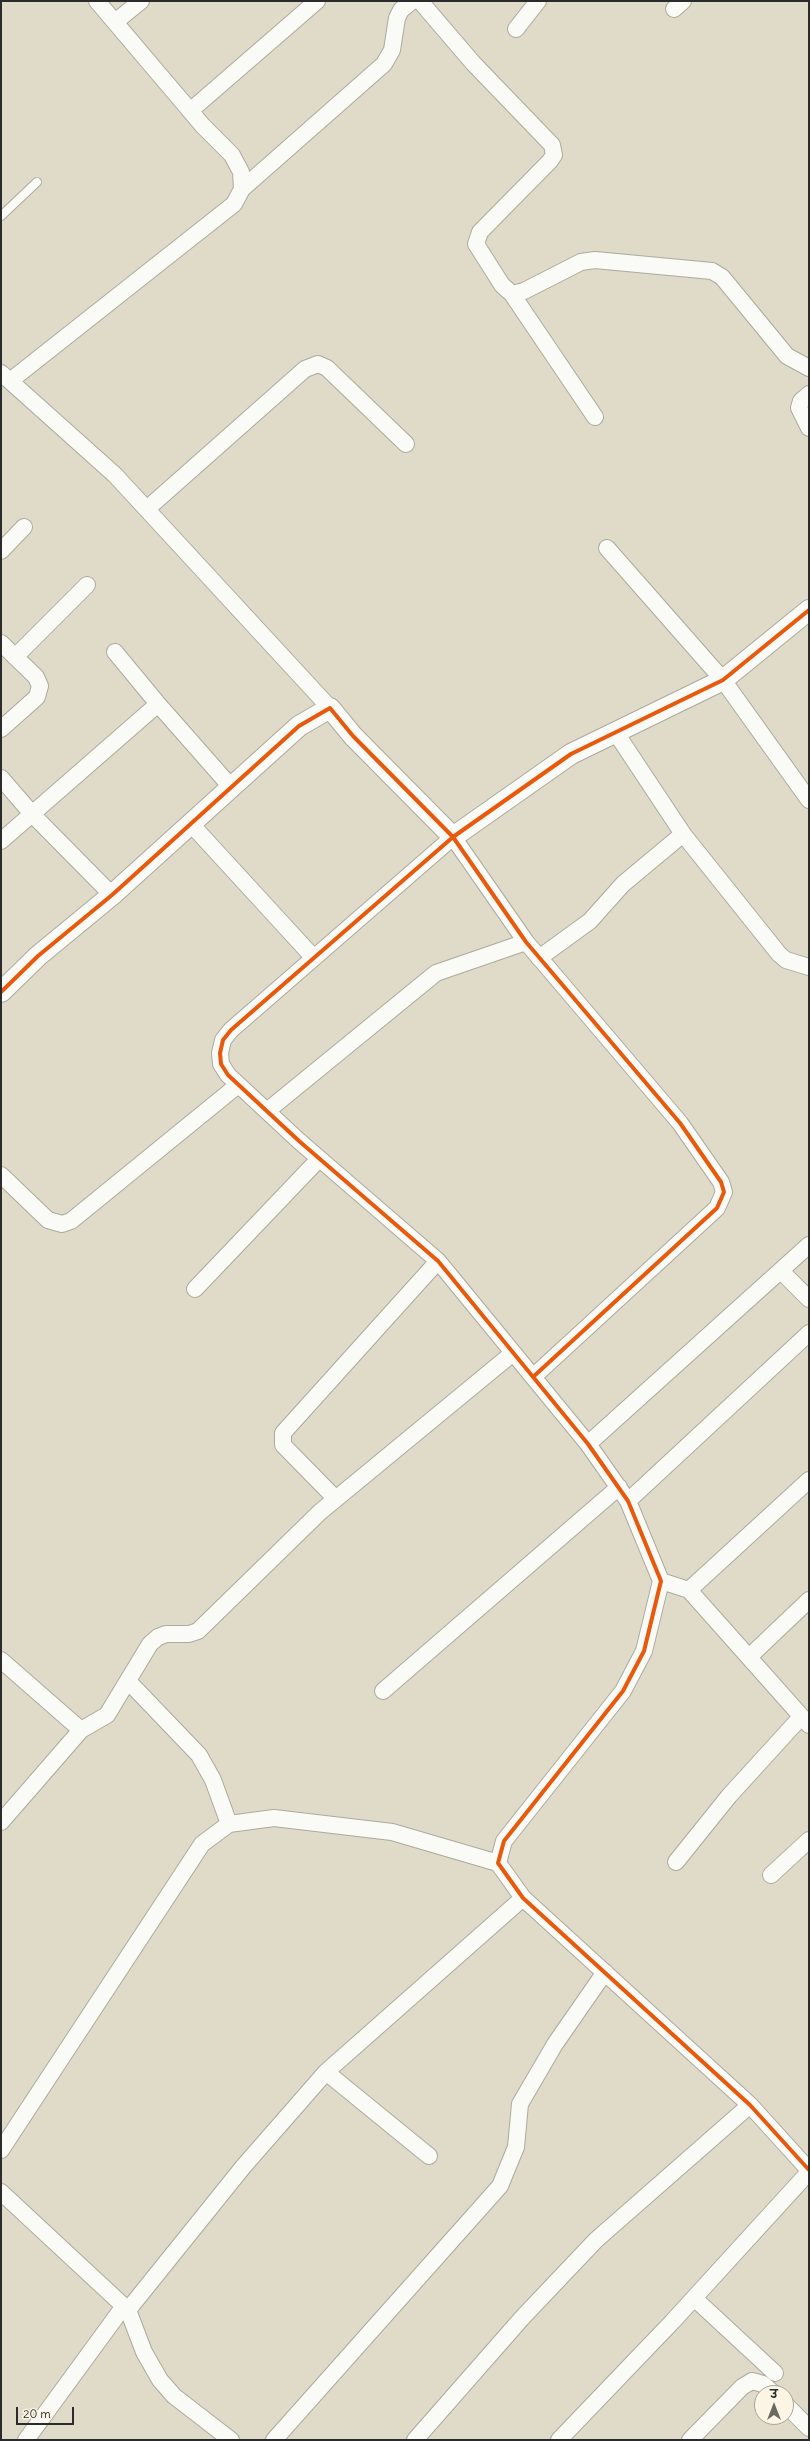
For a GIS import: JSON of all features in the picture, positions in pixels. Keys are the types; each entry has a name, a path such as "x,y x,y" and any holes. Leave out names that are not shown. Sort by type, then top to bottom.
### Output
{"street":[{"path":"98,1 190,111 232,155 241,172 242,189"},
{"path":"115,22 141,1"},
{"path":"190,111 317,1"},
{"path":"412,1 401,10 396,18 392,50 384,64 242,189 234,204 6,377 115,475 148,508 330,708 353,736 453,837 526,942 680,1123 721,1182 724,1192 717,1208 533,1377"},
{"path":"420,1 473,63 552,145 554,155 550,161 480,232 476,244 502,285 512,294 594,417"},
{"path":"516,29 538,1"},
{"path":"512,294 524,291 581,262 595,260 712,271 722,277 787,356 809,368"},
{"path":"148,508 305,369 318,364 327,368 406,444"},
{"path":"809,394 801,401 798,408 809,428"},
{"path":"1,551 24,527"},
{"path":"607,548 723,680 809,800"},
{"path":"15,657 87,585"},
{"path":"498,1863 504,1841 624,1691 644,1650 661,1581 628,1501 588,1444 438,1261 319,1159 228,1075 222,1064 220,1053 223,1040 231,1030 313,957 453,837 571,754 723,680 809,610"},
{"path":"1,644 36,677 40,686 37,698 1,729"},
{"path":"115,652 158,704 231,787"},
{"path":"1,841 158,704"},
{"path":"1,992 38,956 112,895 299,726 330,708"},
{"path":"616,732 683,834 779,954 786,960 809,967"},
{"path":"1,778 33,814 112,895"},
{"path":"191,824 313,957"},
{"path":"539,958 590,921 623,884 683,834"},
{"path":"267,1111 436,973 526,942"},
{"path":"1,1175 48,1220 62,1224 71,1221 238,1085"},
{"path":"195,1290 319,1159"},
{"path":"588,1444 809,1245"},
{"path":"336,1499 284,1445 283,1433 438,1261"},
{"path":"781,1271 809,1299"},
{"path":"628,1501 809,1333"},
{"path":"1,1822 81,1730 107,1715 150,1644 158,1637 166,1634 189,1634 198,1631 320,1512 513,1353"},
{"path":"689,1590 809,1480"},
{"path":"383,1691 619,1487"},
{"path":"661,1581 689,1590 750,1657 805,1721 729,1796 676,1862"},
{"path":"750,1657 809,1600"},
{"path":"1,1660 81,1730"},
{"path":"128,1681 199,1755 213,1780 229,1824"},
{"path":"1,2150 202,1844 229,1824 274,1818 392,1832 498,1863 523,1898 750,2105 809,2171 694,2298 559,2440"},
{"path":"771,1875 809,1840"},
{"path":"26,2440 126,2308 243,2167 326,2072 523,1898"},
{"path":"274,2440 500,2186 516,2147 520,2104 555,2044 605,1972"},
{"path":"326,2072 429,2156"},
{"path":"415,2440 522,2318 596,2240 750,2105"},
{"path":"1,2192 126,2308 144,2352 160,2380 174,2396 231,2440"},
{"path":"694,2298 775,2373"},
{"path":"690,2440 742,2387 752,2381 764,2385"},
{"path":"794,2413 809,2428"}],"lane":[{"path":"1,216 37,182"}],"cycle path":[{"path":"809,610 723,680 571,754 453,837 231,1030 223,1040 220,1053 221,1064 228,1075 299,1141 438,1261 588,1444 628,1501 661,1581 644,1651 623,1691 504,1841 498,1863 523,1898 750,2105 809,2170"},
{"path":"1,992 38,956 112,895 299,726 330,708 353,736 453,837 526,942 680,1123 721,1182 724,1192 717,1208 533,1377"}]}
